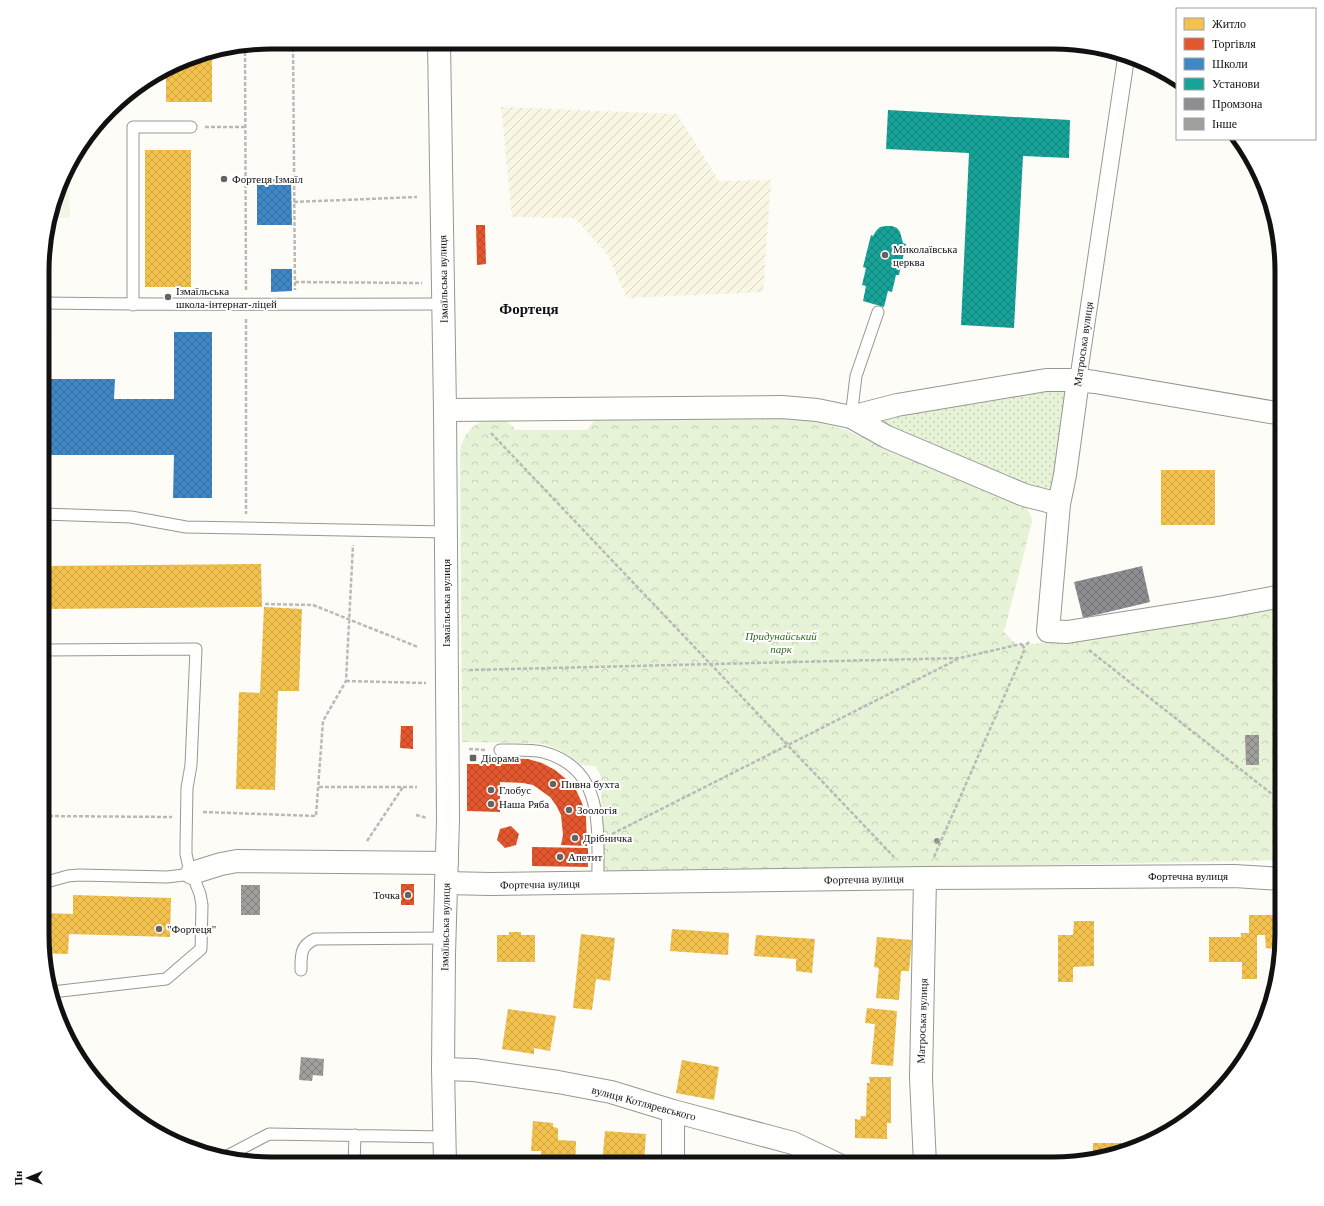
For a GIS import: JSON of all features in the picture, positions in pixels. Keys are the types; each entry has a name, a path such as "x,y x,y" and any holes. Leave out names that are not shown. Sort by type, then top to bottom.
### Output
{"street":[{"name":"Ізмаїльська вулиця","path":"439,49 445,410 448,820 443,1070 445,1157"},
{"name":"Матроська вулиця","path":"1058,632 1059,504 1065,475 1126,61"},
{"path":"851,416 897,406 1046,380 1078,380 1275,413"},
{"path":"445,410 782,408 817,410 851,416 887,437 1024,495 1059,504"},
{"path":"1058,632 1224,608 1275,597"},
{"name":"Фортечна вулиця","path":"192,873 237,861 446,873 494,884 925,878 1234,876 1275,879"},
{"name":"Матроська вулиця","path":"925,878 921,1071 925,1157"},
{"name":"вулиця Котляревського","path":"443,1070 474,1070 558,1082 611,1092 673,1111 793,1143 822,1157"},
{"path":"673,1111 673,1157"}],"lane":[{"path":"133,305 133,127 191,127"},
{"path":"49,303 133,305 443,304"},
{"path":"851,416 856,376 878,312"},
{"path":"49,514 131,517 186,527 446,532"},
{"path":"49,650 196,649 191,765 187,788 186,854 197,883 202,905 201,949 166,979 57,991"},
{"path":"500,750 529,750 554,756 566,762 584,780 591,792 597,817 598,883"},
{"path":"49,881 68,876 79,875 167,877 192,873"},
{"path":"301,970 302,949 308,942 314,939 445,938"},
{"path":"232,1154 269,1134 445,1137"},
{"path":"354,1157 355,1135"}],"path":[{"path":"293,49 295,304"},
{"path":"245,51 246,290"},
{"path":"191,127 245,127"},
{"path":"294,202 417,197"},
{"path":"295,282 427,284"},
{"path":"246,317 246,528"},
{"path":"491,433 898,860"},
{"path":"200,812 316,816 323,721 346,681 353,530"},
{"path":"265,604 313,606 418,647"},
{"path":"469,670 960,658 1021,644 1023,646 1058,632 1275,797"},
{"path":"925,878 1025,649 1023,646"},
{"path":"597,839 602,839 960,658"},
{"path":"346,681 431,684"},
{"path":"464,749 500,750"},
{"path":"366,842 403,786"},
{"path":"319,787 417,786"},
{"path":"416,815 431,820"},
{"path":"49,816 173,817"}],"shaded area":[{"path":"501,107 677,114 719,181 771,180 763,292 627,298 607,254 575,218 512,217"}],"green space":[{"path":"69,179 70,218 56,218"},
{"path":"1054,385 1066,389 1056,487 1046,494 888,429 884,423 885,415"},
{"name":"Придунайський парк","path":"596,418 780,418 813,421 846,430 1021,503 1029,511 1032,522 1003,631 1018,646 1083,638 1275,607 1275,860 915,868 602,872 601,777 596,766 581,765 570,756 544,744 462,742 460,452 465,437 477,424 487,420 506,420 516,430 587,430"}],"building: Житло":[{"path":"212,57 212,102 166,102 166,76 186,66"},
{"path":"145,150 191,150 191,287 145,287"},
{"path":"1161,470 1215,470 1215,525 1161,525"},
{"path":"261,564 262,607 49,609 49,566"},
{"path":"264,607 302,609 299,691 278,691 275,790 236,789 239,692 260,693"},
{"path":"73,895 171,898 170,937 69,934 68,954 49,953 49,913 73,914"},
{"path":"1249,915 1275,915 1275,950 1273,964 1273,949 1266,948 1265,935 1257,935 1257,979 1242,979 1242,962 1209,962 1209,937 1241,937 1241,933 1249,933"},
{"path":"1074,921 1094,921 1094,966 1073,967 1073,982 1058,982 1058,935 1073,935"},
{"path":"672,929 729,933 728,955 670,951"},
{"path":"509,932 521,932 521,935 535,935 535,962 497,962 497,935 509,935"},
{"path":"581,934 615,938 610,981 596,979 592,1010 573,1008"},
{"path":"756,935 815,939 812,973 796,971 796,959 754,956"},
{"path":"877,937 912,940 909,971 901,971 899,1000 876,998 879,968 874,967"},
{"path":"867,1008 897,1011 893,1066 871,1064 875,1024 865,1023"},
{"path":"508,1009 556,1016 550,1051 534,1048 534,1054 502,1049"},
{"path":"682,1060 719,1067 714,1100 676,1093"},
{"path":"869,1077 891,1077 891,1123 887,1123 887,1139 855,1138 855,1119 860,1120 861,1116 866,1116 867,1083 870,1083"},
{"path":"533,1121 553,1123 553,1127 558,1128 558,1140 576,1141 575,1157 541,1157 541,1151 531,1151"},
{"path":"605,1131 646,1134 644,1157 603,1157"},
{"path":"1093,1143 1130,1143 1097,1153 1093,1154"}],"building: Торгівля":[{"path":"476,225 485,225 486,264 477,265"},
{"path":"401,726 413,726 413,749 400,748"},
{"path":"482,757 528,759 542,763 555,770 566,779 576,790 582,803 586,817 587,846 561,845 563,835 561,815 550,797 533,785 500,782 500,812 467,811 467,764 482,764"},
{"path":"511,826 519,834 516,845 505,848 497,840 500,829"},
{"name":"Апетит","path":"532,847 588,848 588,867 532,866"},
{"name":"Точка","path":"401,884 414,884 414,905 401,905"}],"building: Школи":[{"path":"257,179 291,179 292,225 257,225"},
{"path":"271,269 292,269 292,291 271,292"},
{"path":"174,332 212,332 212,498 173,498 174,455 49,455 49,379 115,379 114,399 174,399"}],"building: Установи":[{"path":"888,110 1070,120 1069,158 1023,156 1014,328 961,325 969,153 886,149"},
{"name":"Миколаївська церква","path":"886,226 897,228 900,232 903,243 906,244 899,275 896,275 892,292 888,291 884,307 863,301 866,286 862,285 866,268 863,267 871,235 873,236 880,227"}],"building: Промзона":[{"path":"1142,566 1150,602 1083,618 1074,582"}],"building: Інше":[{"path":"1245,735 1259,735 1259,765 1246,765"},
{"path":"937,838 940,841 937,844 934,841"},
{"path":"241,885 260,885 260,915 241,915"},
{"path":"301,1057 324,1059 323,1076 313,1075 312,1081 299,1080"}],"place":[{"name":"Фортеця Ізмаїл","path":"224,179"},
{"name":"Миколаївська церква","path":"885,255"},
{"name":"Ізмаїльська школа-інтернат-ліцей","path":"168,297"},
{"name":"Діорама","path":"473,758"},
{"name":"Пивна бухта","path":"553,784"},
{"name":"Глобус","path":"491,790"},
{"name":"Наша Ряба","path":"491,804"},
{"name":"Зоологія","path":"569,810"},
{"name":"Дрібничка","path":"575,838"},
{"name":"Апетит","path":"560,857"},
{"name":"Точка","path":"408,895"},
{"name":"\"Фортеця\"","path":"159,929"}],"district":[{"name":"Фортеця","path":"529,309"}]}
